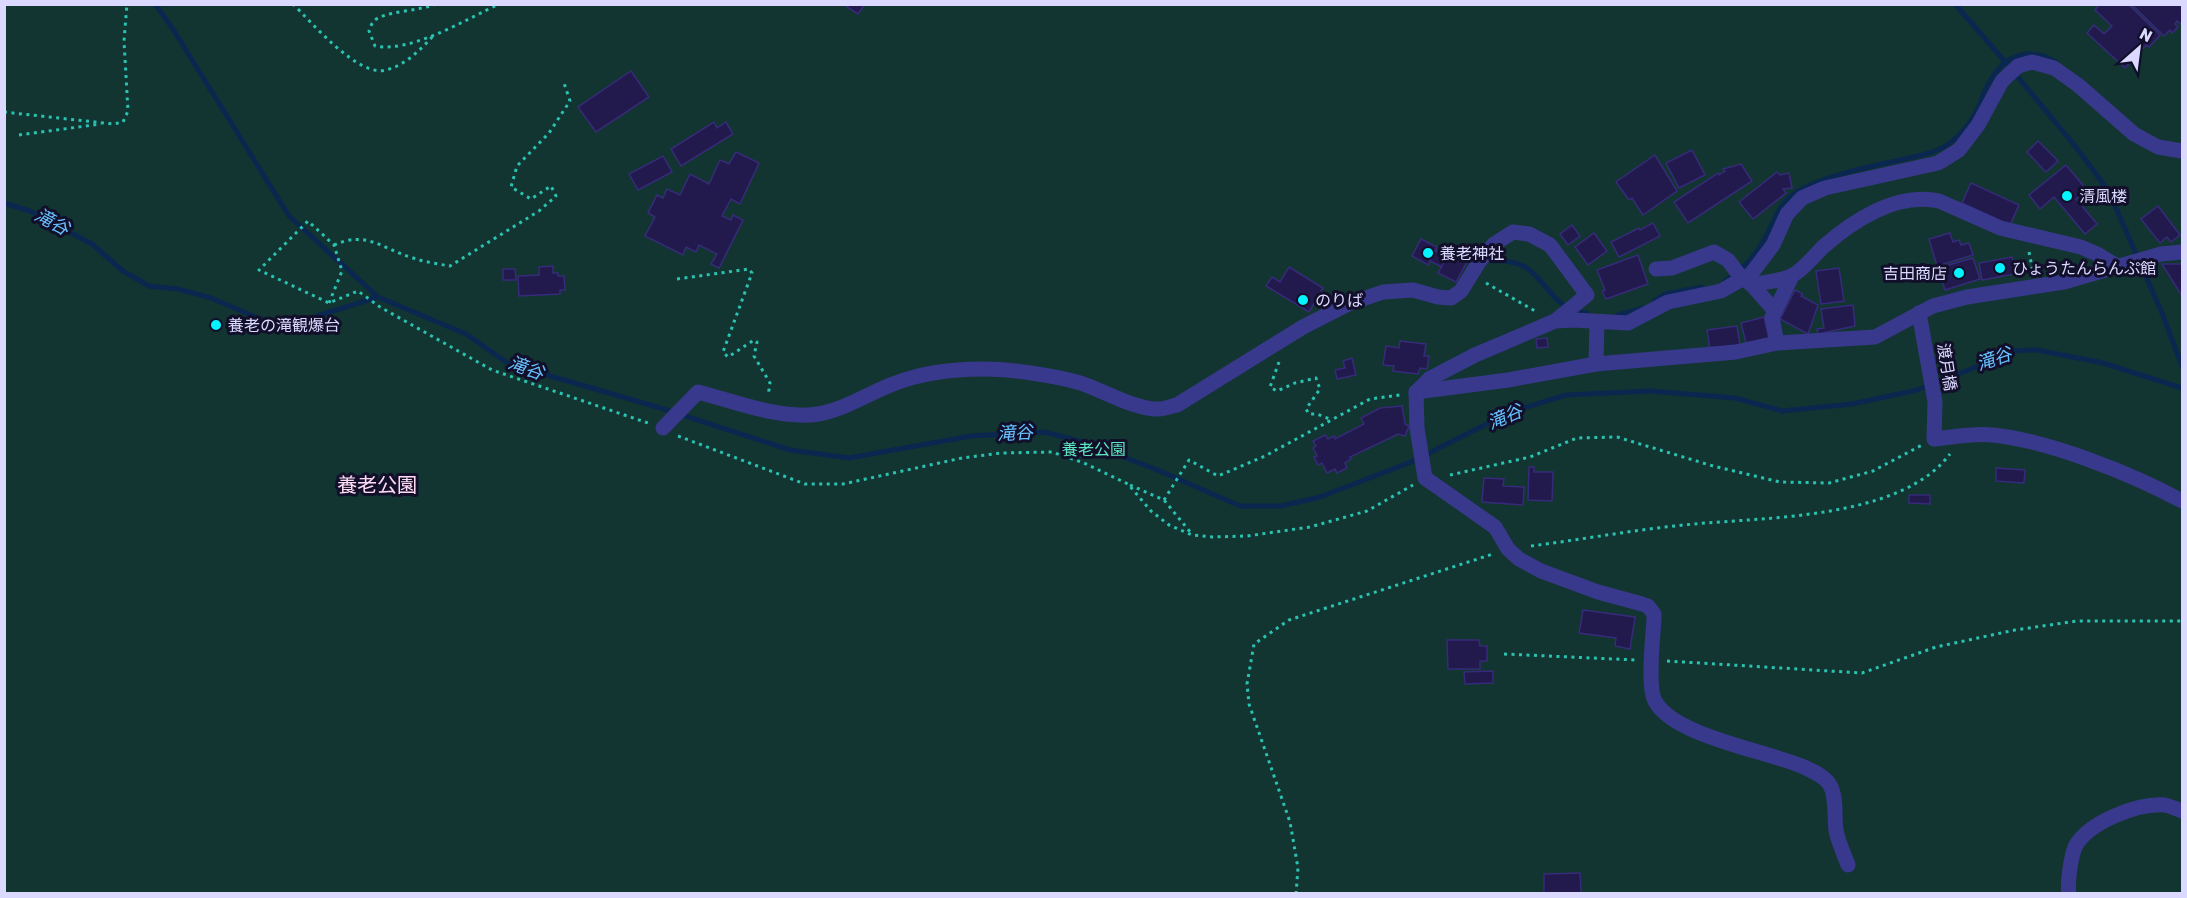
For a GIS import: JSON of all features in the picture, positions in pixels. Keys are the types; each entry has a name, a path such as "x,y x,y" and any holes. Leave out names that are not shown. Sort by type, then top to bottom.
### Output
{"street":[{"path":"1555,321 1628,323 1668,302 1721,291 1742,277 1751,274 1773,245 1787,214 1802,198 1825,188 1938,163 1959,150 1978,125 2004,79 2018,66 2032,62 2054,68 2078,85 2134,134 2158,147 2182,151"},
{"path":"1777,343 1772,317 1792,276 1831,240 1866,215 1899,202 1919,199 1939,201 2001,228 2081,247 2122,265"},
{"path":"663,428 698,392 799,416 819,414 895,383 937,373 984,369 1077,382 1143,407 1159,409 1177,405 1303,327 1348,304 1383,292 1413,290 1451,298 1461,291 1494,244 1513,232 1529,234 1550,245 1587,295 1555,321 1476,355 1429,379 1416,392 1417,428 1425,478 1495,527 1514,555 1541,571 1598,592 1648,606 1654,614 1652,661 1654,700 1668,716 1710,737 1795,763 1825,780 1830,785 1837,831 1848,865"},
{"path":"1656,268 1672,268 1714,252 1728,260 1775,311"},
{"path":"1416,392 1508,380 1596,364 1736,352 1777,343 1875,337 1934,306 1967,297 2064,282 2151,257 2182,252"},
{"path":"1742,277 1792,276"},
{"name":"渡月橋","path":"1919,313 1935,402 1934,438"},
{"path":"1596,364 1597,322"},
{"path":"1934,438 1972,434 1995,435 2068,453 2182,501"},
{"path":"2068,894 2067,886 2075,847 2098,823 2130,810 2166,805 2182,812"}],"path":[{"path":"4,112 112,124 123,122 128,111 124,41 127,4"},
{"path":"293,4 342,52 371,71 385,71 413,56 436,33"},
{"path":"436,4 421,10 380,17 373,22 369,31 375,46 385,48 411,44 499,4"},
{"path":"334,245 349,238 366,240 412,258 450,266 539,211 556,196 551,186 531,200 511,186 517,166 549,133 570,101 564,83"},
{"path":"19,135 105,123"},
{"path":"329,303 342,271 334,245 308,221 259,270 329,303 358,291 380,307 492,370 538,387 615,410 805,484 843,484 884,477 962,458 1022,451 1052,452 1084,463 1164,500 1192,535"},
{"path":"2026,235 2036,286"},
{"path":"677,279 749,269 752,273 723,352 728,357 754,340 757,342 754,356 771,383 763,409"},
{"path":"1471,275 1555,321"},
{"path":"1285,354 1270,387 1277,391 1295,383 1316,378 1320,388 1306,409 1309,414 1317,414 1332,420"},
{"path":"1164,500 1189,460 1218,476 1265,456 1370,399 1416,392"},
{"path":"1296,894 1298,868 1290,822 1249,704 1246,684 1254,644 1289,620 1509,549 1693,524 1782,518 1869,503 1915,484 1948,456 1961,436"},
{"path":"1128,484 1151,511 1169,525 1192,535 1247,536 1310,527 1367,512 1425,478 1452,475 1530,458 1577,438 1617,437 1713,466 1780,482 1829,483 1873,471 1934,438"},
{"path":"1504,654 1862,673 1936,647 2014,630 2077,621 2182,621"}],"green space":[{"name":"養老公園","path":"5,5 2182,5 2182,893 5,894"}],"building":[{"path":"849,4 865,4 858,14 847,7"},
{"path":"2100,4 2128,4 2160,35 2149,47 2146,45 2125,68 2087,33 2094,25 2104,34 2112,26 2095,10"},
{"path":"2131,4 2182,4 2182,25 2177,21 2175,24 2178,27 2172,33 2170,30 2164,36"},
{"path":"631,71 649,97 596,132 578,107"},
{"path":"714,122 717,128 726,122 733,134 681,166 671,149"},
{"path":"2038,141 2058,161 2046,172 2027,152"},
{"path":"1692,150 1705,175 1679,188 1666,163"},
{"path":"736,152 759,163 740,204 731,199 722,216 731,220 733,215 743,220 719,268 711,264 717,254 699,245 696,252 686,247 683,255 645,236 655,217 648,213 657,195 663,198 667,189 680,195 690,174 709,184 720,160 729,164"},
{"path":"1655,155 1677,191 1643,215 1632,198 1629,200 1616,182"},
{"path":"663,156 672,172 638,190 629,174"},
{"path":"1741,164 1752,181 1688,223 1674,202 1718,173 1719,175 1725,171 1723,169"},
{"path":"2066,165 2087,190 2076,199 2097,224 2085,234 2054,197 2040,209 2029,195"},
{"path":"1777,172 1780,175 1789,173 1792,188 1783,189 1786,193 1753,219 1739,202"},
{"path":"1971,183 2019,205 2010,225 1962,203"},
{"path":"2158,206 2180,235 2171,242 2167,237 2160,243 2141,219"},
{"path":"1653,223 1660,236 1619,257 1611,242"},
{"path":"1572,225 1580,236 1568,245 1560,234"},
{"path":"1594,233 1607,251 1588,265 1575,247"},
{"path":"1950,233 1953,242 1959,240 1961,245 1969,243 1973,255 1937,266 1929,239"},
{"path":"1421,239 1437,247 1428,265 1412,256"},
{"path":"1435,250 1447,257 1442,267 1430,261"},
{"path":"1450,251 1468,260 1456,282 1438,273"},
{"path":"1638,255 1648,284 1606,299 1597,270"},
{"path":"2012,257 2013,262 2018,261 2020,267 2024,266 2025,272 1982,280 1979,263"},
{"path":"1973,258 1980,279 1945,290 1938,268"},
{"path":"2162,264 2182,264 2182,296"},
{"path":"553,266 553,273 564,276 565,290 560,290 560,294 519,296 518,276 539,275 539,267"},
{"name":"のりば","path":"1289,267 1323,288 1309,312 1266,286 1272,277 1280,282"},
{"path":"1839,268 1844,301 1821,304 1816,271"},
{"path":"503,269 515,269 516,280 503,280"},
{"path":"1795,290 1818,305 1808,334 1780,319"},
{"path":"1853,305 1855,326 1818,334 1817,329 1824,328 1821,309"},
{"path":"1764,317 1769,338 1746,343 1741,323"},
{"path":"1737,326 1740,346 1710,349 1707,330"},
{"path":"1547,338 1548,347 1537,348 1536,339"},
{"path":"1400,341 1426,344 1424,356 1429,356 1427,369 1420,368 1418,374 1393,371 1394,366 1383,365 1386,346 1399,348"},
{"path":"1352,358 1356,375 1337,379 1335,370 1345,368 1343,361"},
{"path":"1402,406 1405,424 1409,426 1405,436 1398,434 1350,457 1351,459 1345,463 1347,468 1337,473 1335,469 1327,473 1322,463 1318,465 1314,457 1317,456 1313,448 1316,446 1313,441 1325,435 1328,439 1334,436 1335,439 1364,424 1361,418 1380,408"},
{"path":"1529,467 1534,467 1534,472 1553,472 1552,501 1528,500"},
{"path":"1996,468 2025,470 2024,483 1996,481"},
{"path":"1484,478 1504,479 1503,486 1524,487 1523,505 1482,502"},
{"path":"1909,495 1930,495 1930,504 1909,503"},
{"path":"1583,610 1635,617 1630,649 1615,646 1616,638 1579,633"},
{"path":"1447,640 1479,640 1480,646 1487,646 1487,661 1480,661 1480,669 1448,669"},
{"path":"1493,671 1493,683 1465,684 1464,672"},
{"path":"1580,873 1581,894 1544,894 1544,874"}],"waterway":[{"path":"155,4 289,216 378,297"},
{"path":"1955,4 2007,64"},
{"path":"1725,281 1757,251 1786,200 1801,189 1858,169 1942,148 1956,138 1970,122 1990,81 2010,59 2027,54 2046,57 2056,62"},
{"path":"2013,71 2108,190 2162,313 2182,366"},
{"name":"滝谷","path":"4,203 30,211 92,244 123,271 149,286 178,289 211,298 258,318 285,326 378,297 466,334 509,364 664,409 790,450 849,458 971,436 1044,432 1087,443 1160,471 1240,506 1281,506 1320,497 1411,462 1511,412 1566,395 1650,391 1735,398 1782,411 1852,404 1917,390 1976,367 2006,351 2037,350 2103,363 2182,388"},
{"path":"1492,261 1510,262 1524,267 1535,274 1561,303 1572,310 1587,313"},
{"path":"1654,301 1665,294 1702,287"},
{"path":"1618,315 1643,308"}],"place":[{"name":"清風楼","path":"2067,196"},
{"name":"養老神社","path":"1428,253"},
{"name":"ひょうたんらんぷ館","path":"2000,268"},
{"name":"吉田商店","path":"1959,273"},
{"name":"のりば","path":"1303,300"},
{"name":"養老の滝観爆台","path":"216,325"}],"district":[{"name":"養老公園","path":"377,485"}]}
